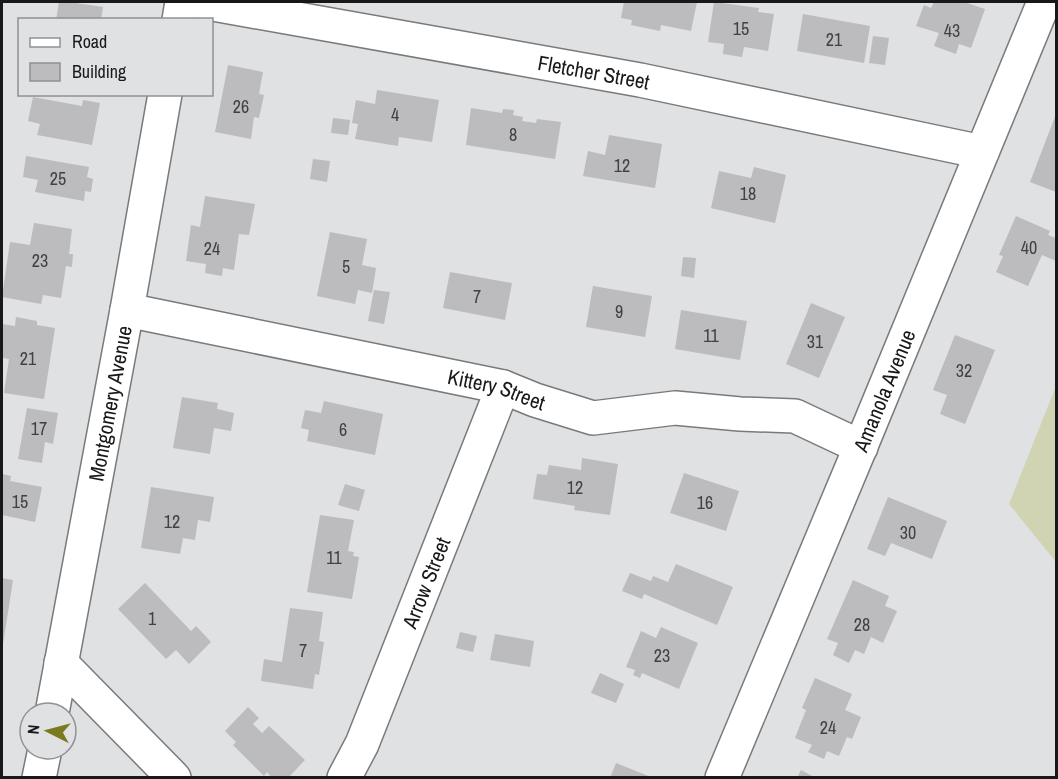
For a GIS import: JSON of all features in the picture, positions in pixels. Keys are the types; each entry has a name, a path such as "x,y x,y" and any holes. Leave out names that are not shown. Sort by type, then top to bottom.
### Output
{"street":[{"path":"179,18 182,2"},
{"name":"Fletcher Street","path":"202,2 640,80 982,152"},
{"name":"Amanola Avenue","path":"722,777 1044,2"},
{"name":"Montgomery Avenue","path":"54,701 165,96"},
{"name":"Kittery Street","path":"127,310 503,387 535,400 593,417 675,408 795,416 861,447"},
{"name":"Arrow Street","path":"344,777 362,744 503,387"},
{"path":"61,663 174,777"},
{"path":"39,777 42,761"}],"green space":[{"path":"1056,386 1056,562 1009,504"}],"building":[{"path":"59,2 103,7 101,18 56,18"},
{"path":"624,2 697,2 691,31 661,25 660,31 631,25 632,20 621,18"},
{"path":"714,2 759,8 758,12 774,14 768,51 744,47 742,57 723,54 724,44 708,42"},
{"path":"934,2 964,2 985,9 971,48 959,44 956,54 934,46 939,33 916,26 924,5 931,8"},
{"path":"803,14 870,26 864,63 797,51"},
{"path":"873,36 889,38 885,65 869,63"},
{"path":"228,65 263,72 259,94 264,95 259,118 254,117 251,139 215,132"},
{"path":"377,90 439,100 432,142 399,137 398,146 355,139 358,124 352,123 356,100 375,104"},
{"path":"33,97 82,106 83,100 100,103 92,145 37,135 40,124 28,121"},
{"path":"471,108 502,113 503,109 514,110 513,115 523,117 522,121 536,123 537,119 561,122 555,159 466,145"},
{"path":"1056,114 1056,192 1030,182"},
{"path":"333,118 350,120 348,135 331,133"},
{"path":"609,135 662,144 655,188 583,176 588,151 605,155"},
{"path":"26,156 89,167 87,177 93,179 91,192 85,191 84,201 35,192 38,180 23,177"},
{"path":"313,159 330,161 327,182 310,179"},
{"path":"754,167 786,175 775,223 711,208 719,171 751,178"},
{"path":"205,196 255,204 249,235 239,234 234,270 223,268 222,276 205,273 206,264 186,261 191,225 200,227"},
{"path":"1016,216 1050,231 1048,235 1056,238 1056,261 1042,255 1028,286 996,272 1003,256 999,255"},
{"path":"34,223 72,229 69,254 73,254 72,267 66,266 61,298 43,295 41,304 2,297 10,242 30,245"},
{"path":"330,232 367,239 362,265 376,268 372,293 358,290 355,304 317,296"},
{"path":"683,257 696,258 694,278 681,276"},
{"path":"450,272 512,283 505,320 443,308"},
{"path":"593,286 652,296 645,337 586,327"},
{"path":"374,290 390,292 384,324 368,321"},
{"path":"811,303 845,317 819,378 786,364"},
{"path":"681,310 747,321 740,360 675,349"},
{"path":"16,317 37,321 37,325 55,328 44,399 4,393 9,359 2,358 2,324 15,326"},
{"path":"955,335 995,350 965,424 940,414 947,395 933,390"},
{"path":"182,397 218,403 217,409 234,413 231,431 214,428 210,454 173,448"},
{"path":"324,401 383,414 375,455 307,441 309,430 301,428 305,410 321,413"},
{"path":"27,408 58,413 53,444 45,442 42,463 18,459"},
{"path":"582,458 618,464 610,515 574,510 575,506 533,499 537,474 547,475 549,465 581,470"},
{"path":"684,473 739,491 726,531 670,513"},
{"path":"2,474 11,476 10,481 42,487 35,522 2,515"},
{"path":"345,484 365,490 359,511 338,505"},
{"path":"151,487 214,497 210,522 198,520 195,540 183,538 180,554 141,548"},
{"path":"888,497 947,521 932,559 891,543 885,556 867,549"},
{"path":"320,515 354,520 348,551 354,552 353,556 359,557 352,599 307,592"},
{"path":"676,564 733,587 717,625 644,594 642,599 622,591 630,573 651,581 653,576 668,582"},
{"path":"2,578 13,580 3,644 2,644"},
{"path":"853,580 889,596 885,606 897,611 883,643 871,637 864,654 855,650 849,663 833,655 838,643 827,639"},
{"path":"145,583 191,631 196,626 211,642 189,664 176,650 166,659 118,609"},
{"path":"290,608 323,612 319,641 324,642 319,675 315,674 313,689 261,681 264,659 282,662"},
{"path":"661,627 698,643 679,689 642,673 640,678 633,675 635,670 626,667 641,631 656,638"},
{"path":"460,632 477,636 473,652 456,648"},
{"path":"495,634 534,641 530,667 490,660"},
{"path":"600,673 624,684 616,703 591,693"},
{"path":"815,678 852,694 845,710 861,717 852,739 847,737 839,756 827,751 824,759 808,752 812,745 795,738 806,710 802,708"},
{"path":"248,707 259,718 253,724 262,733 269,726 305,760 288,778 272,778 267,772 264,776 233,745 236,742 225,731"},
{"path":"616,763 651,777 651,778 610,778"},
{"path":"801,770 816,778 797,778"}]}
